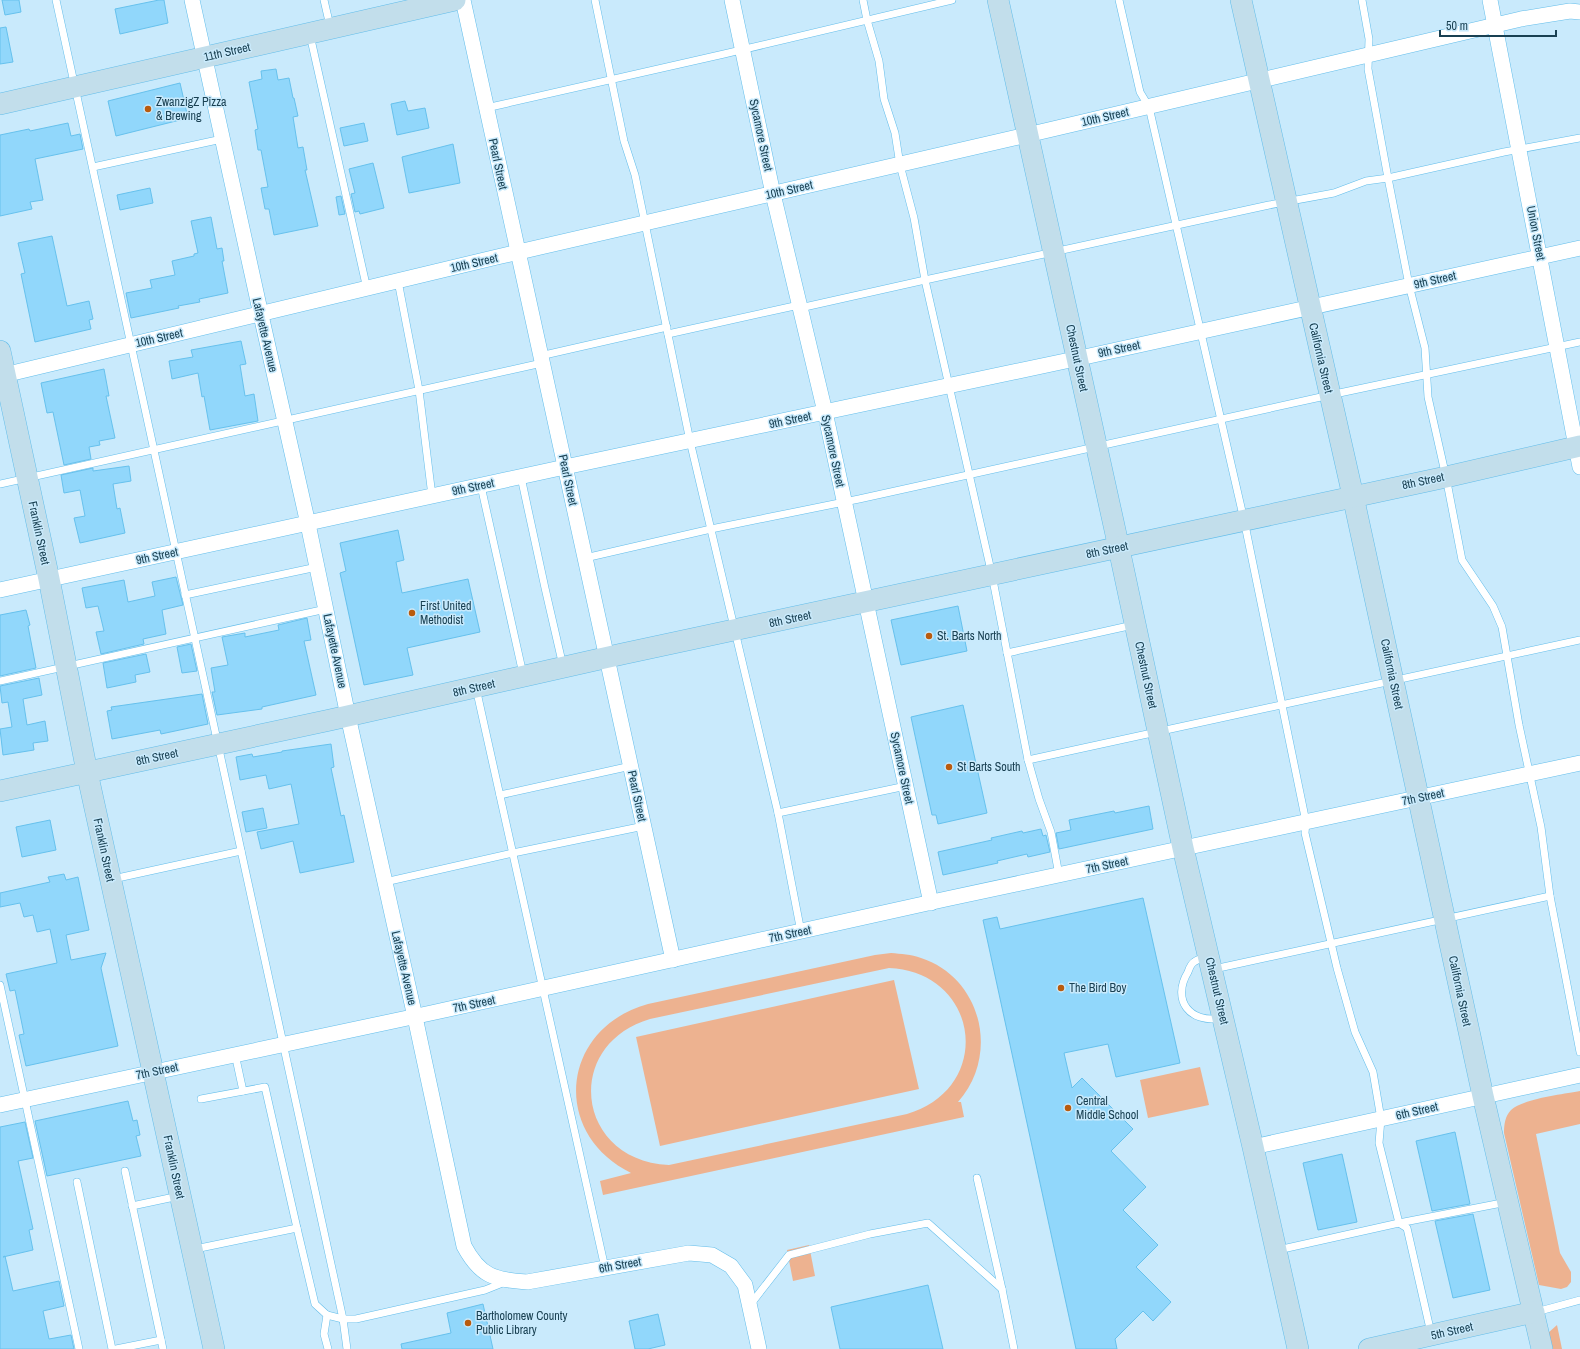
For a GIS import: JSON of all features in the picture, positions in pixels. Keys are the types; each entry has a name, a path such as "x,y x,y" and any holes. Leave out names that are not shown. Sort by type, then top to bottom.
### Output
{"street":[{"name":"Lafayette Avenue","path":"192,0 260,314 308,524 348,716 464,1246 472,1261 485,1274 507,1281"},
{"name":"11th Street","path":"0,104 455,0"},
{"name":"Pearl Street","path":"463,0 517,253 673,960"},
{"name":"Sycamore Street","path":"732,0 773,194 824,412 931,903"},
{"name":"Chestnut Street","path":"998,0 1078,358 1183,848 1253,1147 1298,1349"},
{"name":"California Street","path":"1241,0 1420,798 1483,1096 1542,1349"},
{"name":"Union Street","path":"1490,0 1520,149 1557,348 1578,446 1580,467"},
{"name":"10th Street","path":"3,376 517,253 1522,19 1570,11 1580,12"},
{"name":"9th Street","path":"0,590 565,467 1310,308 1580,248"},
{"name":"Franklin Street","path":"0,351 3,376 49,579 87,772 214,1349"},
{"name":"8th Street","path":"0,791 1446,477 1578,446"},
{"name":"7th Street","path":"0,1105 415,1017 1059,875 1580,763"},
{"name":"6th Street","path":"1253,1147 1580,1075"},
{"name":"6th Street","path":"507,1281 527,1282 689,1253 712,1255 731,1266 744,1285 749,1305"},
{"path":"749,1305 759,1349"},
{"name":"5th Street","path":"1369,1349 1534,1312"}],"lane":[{"path":"56,0 343,1319 347,1349"},
{"path":"324,0 331,28"},
{"path":"596,0 624,140 635,174 690,441 778,813 801,932"},
{"path":"863,0 867,20 879,61 884,99 895,133 900,165 914,218 925,280 992,575 1028,760 1039,799 1051,832 1059,875"},
{"path":"486,108 743,50 952,0"},
{"path":"1119,0 1140,92 1149,107 1199,332 1244,520 1306,822 1305,833 1354,1032 1373,1072 1381,1119 1379,1143 1398,1223 1407,1228 1431,1335"},
{"path":"1362,0 1369,39 1370,55 1368,69 1409,285 1425,348 1428,396 1462,560 1494,606 1502,627 1519,725 1541,827 1550,896 1580,1052"},
{"path":"310,33 367,289"},
{"path":"0,484 419,390 541,359 667,330 800,306 925,280 1334,193 1366,181 1388,178 1520,149 1580,138"},
{"path":"93,167 222,139"},
{"path":"398,281 419,390 432,496"},
{"path":"585,558 711,529 844,502 1330,395 1580,342"},
{"path":"521,477 564,668"},
{"path":"481,486 523,677"},
{"path":"186,594 317,567"},
{"path":"0,681 326,609"},
{"path":"1007,653 1135,625"},
{"path":"1028,760 1580,640"},
{"path":"476,687 604,1268"},
{"path":"500,795 630,766"},
{"path":"778,813 906,786"},
{"path":"385,882 513,853 644,826"},
{"path":"111,880 241,851"},
{"path":"1223,1017 1210,1020 1197,1016 1183,1004 1181,992 1184,978 1194,962 1210,963 1331,942 1445,920 1550,896"},
{"path":"0,985 80,1349"},
{"path":"235,1054 243,1091"},
{"path":"201,1099 265,1087 315,1304 327,1316 343,1319 356,1319 485,1290 507,1281"},
{"path":"125,1171 163,1349"},
{"path":"977,1178 1014,1349"},
{"path":"77,1182 112,1349"},
{"path":"132,1206 180,1196"},
{"path":"1276,1250 1398,1223 1507,1202"},
{"path":"749,1305 788,1255 870,1234 928,1223 1002,1289"},
{"path":"192,1250 297,1228"},
{"path":"1534,1312 1580,1300"},
{"path":"327,1316 324,1334 328,1349"},
{"path":"116,1349 161,1340"}],"shaded area":[{"path":"891,953 921,958 942,968 958,982 971,1000 978,1020 981,1041 979,1062 971,1083 958,1102 961,1102 964,1117 603,1195 600,1181 631,1173 605,1155 587,1133 578,1108 576,1082 583,1057 597,1035 619,1017 648,1004 875,955","holes":["889,968 920,974 943,989 958,1009 965,1033 964,1057 954,1081 935,1100 907,1114 669,1165 638,1159 614,1144 599,1124 592,1100 593,1076 603,1052 622,1033 650,1019"]},
{"path":"894,980 919,1089 660,1146 636,1037"},
{"path":"1200,1067 1209,1105 1148,1118 1140,1080"},
{"path":"1580,1091 1580,1124 1536,1134 1560,1253 1571,1272 1571,1282 1567,1287 1561,1289 1539,1285 1504,1133 1504,1127 1507,1115 1517,1106 1534,1100"},
{"path":"809,1245 815,1276 793,1281 787,1250"},
{"path":"1557,1325 1562,1349 1552,1349 1548,1333"}],"building":[{"path":"2,0 19,0 21,12 5,15"},
{"path":"164,0 168,23 120,34 115,9"},
{"path":"6,27 13,62 0,64 0,28"},
{"path":"276,69 278,80 289,78 298,116 293,117 298,148 303,147 307,170 305,170 318,226 274,235 269,209 265,209 261,188 268,187 261,150 258,150 255,130 258,129 249,82 262,79 261,71"},
{"name":"ZwanzigZ Pizza & Brewing","path":"180,83 188,118 116,136 108,101"},
{"path":"405,101 408,111 425,108 429,128 397,135 391,104"},
{"path":"68,123 71,136 80,134 83,149 35,159 43,200 30,202 32,209 0,216 0,135 29,129 30,131"},
{"path":"364,123 368,141 344,146 340,128"},
{"path":"453,144 460,183 409,193 402,157"},
{"path":"373,163 384,208 360,214 359,211 355,212 351,194 355,193 349,169"},
{"path":"150,188 153,203 120,210 117,195"},
{"path":"341,196 345,214 339,215 336,197"},
{"path":"211,217 217,249 222,248 224,261 222,261 228,293 199,299 200,302 178,306 179,308 131,318 126,293 152,288 150,280 175,275 172,261 194,256 194,254 198,253 191,221"},
{"path":"52,236 67,306 89,301 93,319 89,320 91,329 35,342 21,274 25,273 18,243"},
{"path":"241,341 246,364 240,365 245,396 254,394 258,421 210,430 198,373 172,379 169,361 193,357 191,350"},
{"path":"104,369 109,396 106,396 115,438 99,441 100,445 89,447 91,459 64,465 53,412 47,413 41,383"},
{"path":"129,466 131,481 113,484 117,509 120,508 125,533 80,543 74,518 85,516 80,490 64,493 61,475 93,468 93,471"},
{"name":"First United Methodist","path":"398,530 404,560 396,562 402,593 468,579 480,632 407,648 413,675 364,685 340,573 346,571 340,543"},
{"path":"176,577 183,605 162,610 166,634 143,639 144,644 101,654 96,632 104,631 98,606 86,608 82,588 124,580 128,602 155,596 152,582"},
{"name":"St. Barts North","path":"958,606 967,651 901,665 891,620"},
{"path":"26,610 30,625 28,626 36,668 0,676 0,615"},
{"path":"307,618 311,640 304,641 316,695 262,707 262,709 217,715 212,692 215,692 211,668 228,665 222,637 245,633 245,637 279,630 278,625"},
{"path":"191,644 197,671 182,673 177,647"},
{"path":"146,654 150,672 135,675 136,682 107,688 103,663"},
{"path":"39,678 42,695 23,699 27,725 45,721 48,741 33,743 34,750 3,755 0,729 12,727 8,702 2,703 0,686"},
{"path":"202,694 208,724 161,734 160,730 112,739 107,711 112,710 111,707"},
{"name":"St Barts South","path":"963,705 987,813 938,824 936,815 932,815 911,717"},
{"path":"331,744 334,767 331,768 341,816 344,815 354,862 300,873 293,841 261,849 257,832 299,824 291,784 269,789 266,775 240,780 236,757 252,754 253,757"},
{"path":"1149,806 1153,829 1059,849 1056,833 1071,830 1069,820"},
{"path":"263,808 267,828 246,832 242,812"},
{"path":"50,820 56,850 22,857 16,827"},
{"path":"1041,829 1043,836 1046,835 1050,852 1028,857 1027,854 997,861 998,863 943,875 938,852 992,840 991,838 1022,831 1023,833"},
{"path":"64,874 66,880 78,877 89,930 66,935 71,960 106,953 101,968 118,1046 26,1066 19,1035 24,1034 15,990 10,991 6,974 57,963 50,929 37,932 33,915 24,917 20,903 0,907 0,893 50,882 48,877"},
{"name":"Central Middle School","path":"1143,898 1180,1063 1116,1077 1108,1044 1064,1053 1072,1088 1082,1078 1133,1129 1111,1151 1146,1187 1123,1210 1158,1245 1136,1267 1171,1302 1153,1321 1143,1311 1115,1339 1117,1349 1076,1349 983,920 997,917 1000,929"},
{"path":"128,1101 133,1121 137,1120 140,1135 136,1136 141,1156 47,1176 35,1121"},
{"path":"25,1122 33,1158 18,1161 33,1229 29,1230 33,1250 5,1257 13,1291 59,1281 64,1306 43,1311 49,1339 71,1335 74,1349 0,1349 0,1127"},
{"path":"1455,1132 1470,1204 1432,1211 1416,1141"},
{"path":"1342,1154 1357,1222 1318,1230 1303,1163"},
{"path":"1473,1214 1490,1290 1453,1298 1435,1221"},
{"path":"928,1285 943,1349 840,1349 831,1307"},
{"name":"Bartholomew County Public Library","path":"483,1304 493,1349 402,1349 401,1344 451,1333 447,1313"},
{"path":"658,1314 665,1345 648,1349 635,1349 629,1321"}],"place":[{"name":"ZwanzigZ Pizza & Brewing","path":"148,109"},
{"name":"First United Methodist","path":"412,613"},
{"name":"St. Barts North","path":"929,636"},
{"name":"St Barts South","path":"949,767"},
{"name":"The Bird Boy","path":"1061,988"},
{"name":"Central Middle School","path":"1068,1108"},
{"name":"Bartholomew County Public Library","path":"468,1323"}]}
